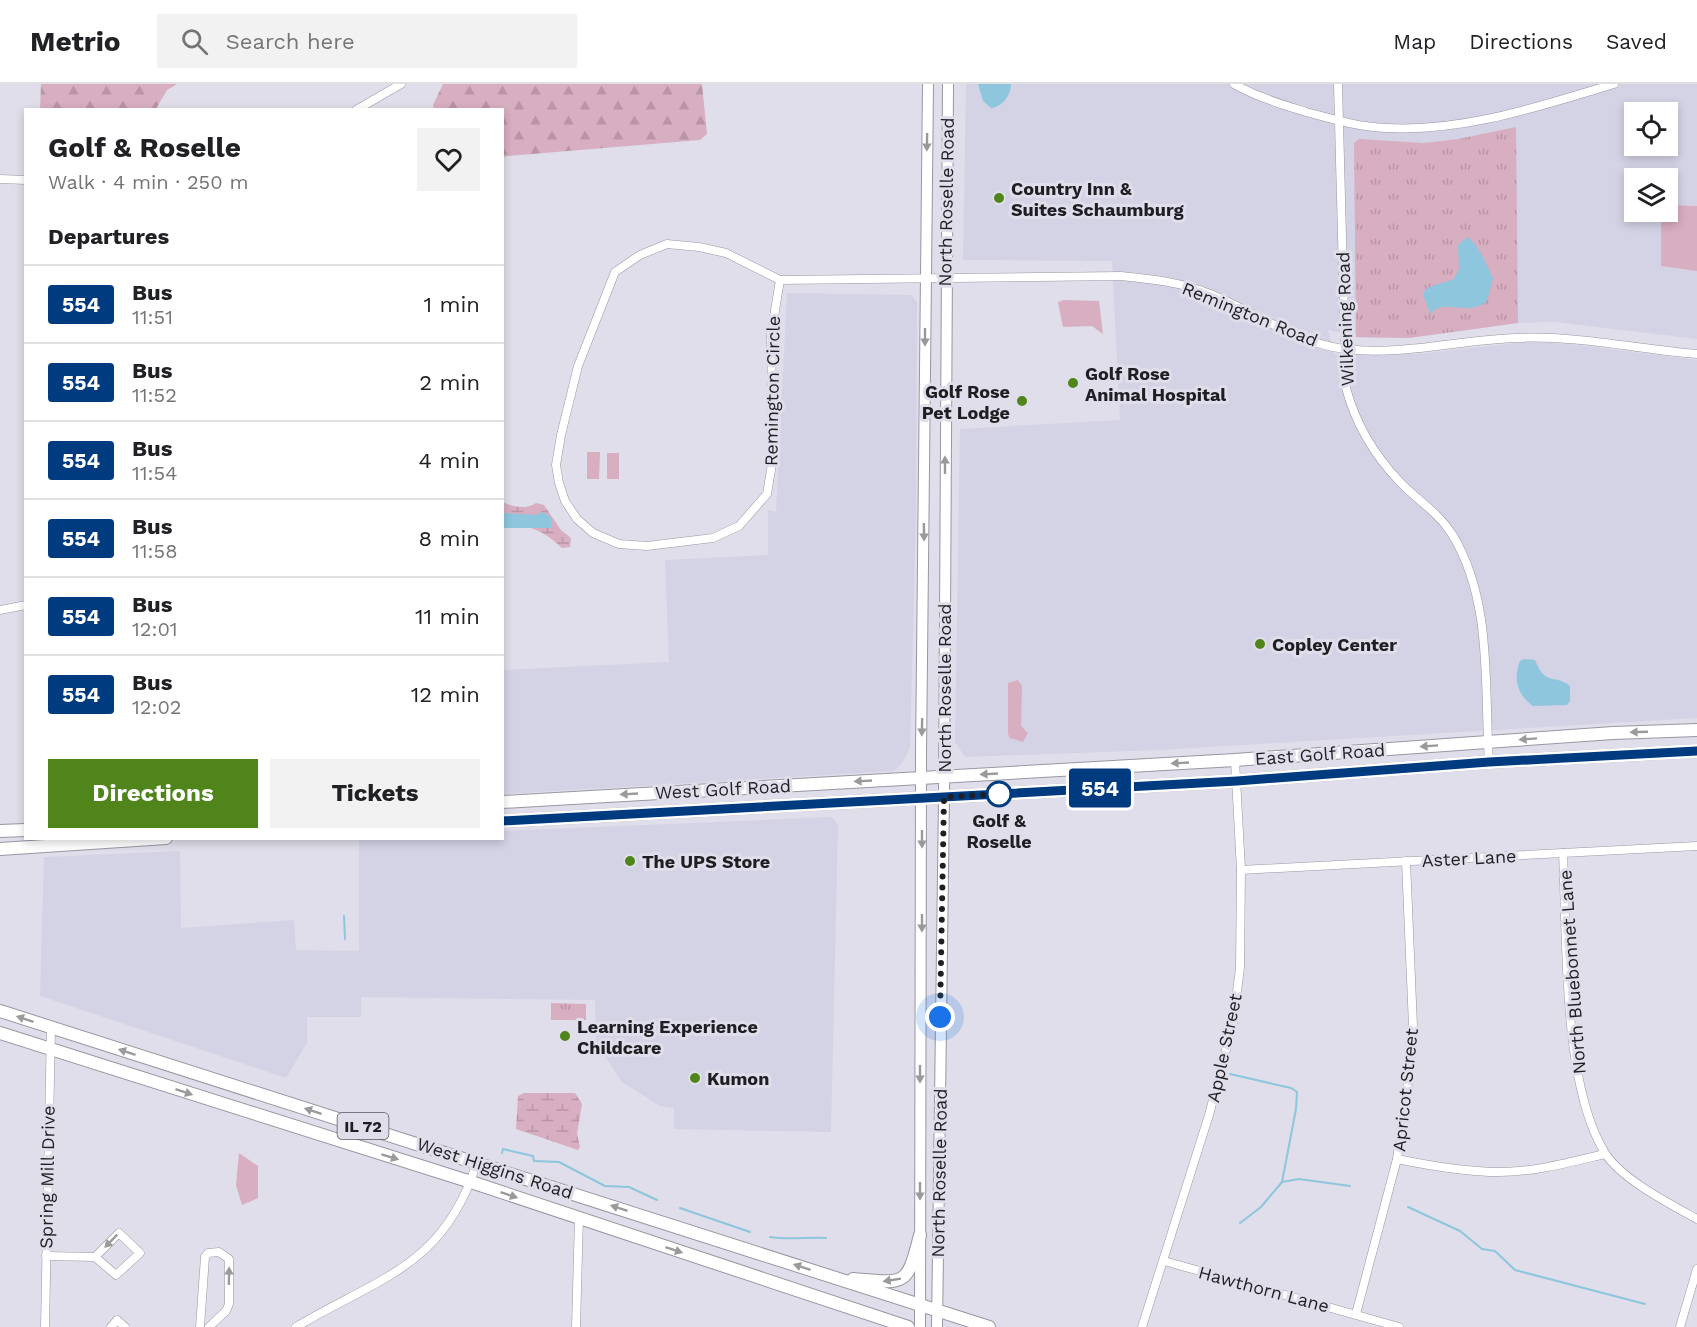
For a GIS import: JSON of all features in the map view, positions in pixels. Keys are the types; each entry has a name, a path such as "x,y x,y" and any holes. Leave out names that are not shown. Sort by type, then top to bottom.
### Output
{"main road":[{"name":"North Roselle Road","path":"920,1327 921,777 928,84"},
{"name":"North Roselle Road","path":"937,1327 944,797 948,84"},
{"name":"East Golf Road","path":"944,776 1697,730"},
{"name":"East Golf Road","path":"944,797 1237,781 1489,762 1697,751"},
{"name":"West Golf Road","path":"504,802 944,776"},
{"name":"West Golf Road","path":"504,821 944,797"},
{"path":"0,831 24,830"},
{"path":"0,849 136,840"},
{"name":"West Higgins Road","path":"0,1011 989,1327"},
{"name":"West Higgins Road","path":"0,1033 471,1182 908,1327"},
{"path":"833,1277 898,1280 912,1270 920,1235"}],"street":[{"path":"359,108 401,84"},
{"path":"1234,84 1266,100 1339,121 1385,128 1429,128 1518,114 1614,84"},
{"name":"Wilkening Road","path":"1338,84 1346,388 1362,434 1401,483 1426,503 1450,531 1466,561 1477,599 1483,638 1489,762"},
{"path":"0,179 24,180"},
{"name":"Remington Circle","path":"780,280 771,336 773,458 767,494 739,526 713,538 647,546 619,544 593,533 577,519 565,501 556,465 578,366 615,272 640,255 667,244 699,247 726,253 780,280 946,280"},
{"name":"Remington Road","path":"946,280 1121,276 1160,280 1213,295 1291,334 1345,349 1415,351 1515,338 1544,338 1697,354"},
{"path":"0,610 24,605"},
{"name":"Apple Street","path":"1142,1327 1209,1115 1233,1023 1240,968 1241,870 1235,760"},
{"name":"Aster Lane","path":"1241,870 1697,846"},
{"name":"North Bluebonnet Lane","path":"1563,853 1575,1058 1585,1107 1605,1154 1655,1196 1697,1219"},
{"name":"Apricot Street","path":"1356,1314 1397,1159 1413,1026 1406,861"},
{"name":"Spring Mill Drive","path":"45,1327 51,1027"},
{"path":"1397,1159 1450,1169 1501,1172 1554,1166 1605,1154"},
{"path":"296,1327 407,1267 443,1232 471,1182 477,1162"},
{"path":"576,1327 579,1217"},
{"path":"46,1256 95,1257 116,1275 140,1253 119,1233 95,1257"},
{"path":"200,1327 205,1257 208,1253 219,1252 229,1259 229,1304 226,1311 209,1327"},
{"name":"Hawthorn Lane","path":"1164,1261 1399,1327"},
{"path":"1680,1327 1697,1269"},
{"path":"111,1327 117,1320 125,1327"}],"shaded area":[{"path":"966,84 1697,84 1697,339 1555,322 1518,323 1409,338 1362,338 1328,330 1334,354 1417,354 1526,342 1570,344 1697,360 1697,718 1158,750 965,757 955,742 960,429 1120,420 1112,261 963,260"},
{"path":"787,293 911,295 917,302 916,513 910,748 902,763 894,771 504,794 504,670 669,662 665,560 768,555 768,510 776,512"},
{"path":"832,817 838,825 831,1132 674,1129 674,1108 660,1106 622,1082 596,1043 595,1000 361,997 361,1017 307,1017 307,1043 286,1078 40,996 44,857 180,851 181,928 294,920 296,950 359,951 359,840 504,840 504,831"}],"green space":[{"path":"41,84 177,84 167,90 157,108 40,108"},
{"path":"443,84 702,84 707,134 700,140 504,158 504,108 434,108"},
{"path":"1516,127 1518,323 1409,338 1356,337 1354,143 1359,139 1424,143 1458,139"},
{"path":"1678,205 1697,206 1697,271 1661,266 1661,222 1678,222"},
{"path":"1064,300 1099,301 1103,334 1092,326 1063,327 1058,302"},
{"path":"587,452 600,452 599,479 587,479"},
{"path":"607,453 619,453 619,479 607,479"},
{"path":"504,503 519,507 536,503 544,505 561,530 571,538 570,547 562,548 535,529 512,526 504,528"},
{"path":"1018,680 1022,686 1021,726 1028,733 1023,742 1010,738 1008,734 1008,683"},
{"path":"551,1003 586,1004 586,1020 551,1020"},
{"path":"524,1093 575,1093 582,1104 577,1134 580,1147 578,1150 516,1129 518,1096"},
{"path":"239,1153 258,1166 258,1198 242,1205 236,1185"}],"water":[{"path":"978,84 1011,84 1005,100 991,108 983,101"},
{"path":"1467,237 1479,250 1493,278 1487,301 1472,308 1443,307 1430,314 1423,294 1427,288 1454,279 1459,269 1458,245"},
{"path":"543,512 552,518 551,528 504,528 504,513 536,515"},
{"path":"1535,660 1546,677 1570,686 1570,701 1567,705 1533,706 1523,697 1518,686 1517,674 1520,661"}],"waterway":[{"path":"344,916 345,939"},
{"path":"1230,1074 1291,1088 1297,1092 1296,1109 1282,1182"},
{"path":"502,1153 503,1149 533,1156 534,1161 559,1162 605,1186 629,1187 657,1200"},
{"path":"1282,1182 1299,1179 1350,1186"},
{"path":"1240,1223 1261,1207 1282,1182"},
{"path":"1408,1207 1460,1231 1482,1249 1495,1251 1515,1270 1645,1304"},
{"path":"680,1208 750,1232"},
{"path":"770,1237 826,1238"}],"bus line":[{"name":"554","path":"504,821 1237,781 1489,762 1697,751"}],"place":[{"name":"Country Inn & Suites Schaumburg","path":"999,198"},
{"name":"Golf Rose Animal Hospital","path":"1073,383"},
{"name":"Golf Rose Pet Lodge","path":"1022,401"},
{"name":"Copley Center","path":"1260,644"},
{"name":"Golf & Roselle","path":"999,794"},
{"name":"The UPS Store","path":"630,861"},
{"name":"Learning Experience Childcare","path":"565,1036"},
{"name":"Kumon","path":"695,1078"}],"route":[{"path":"940,1017 944,797 1001,794 999,794"}]}
